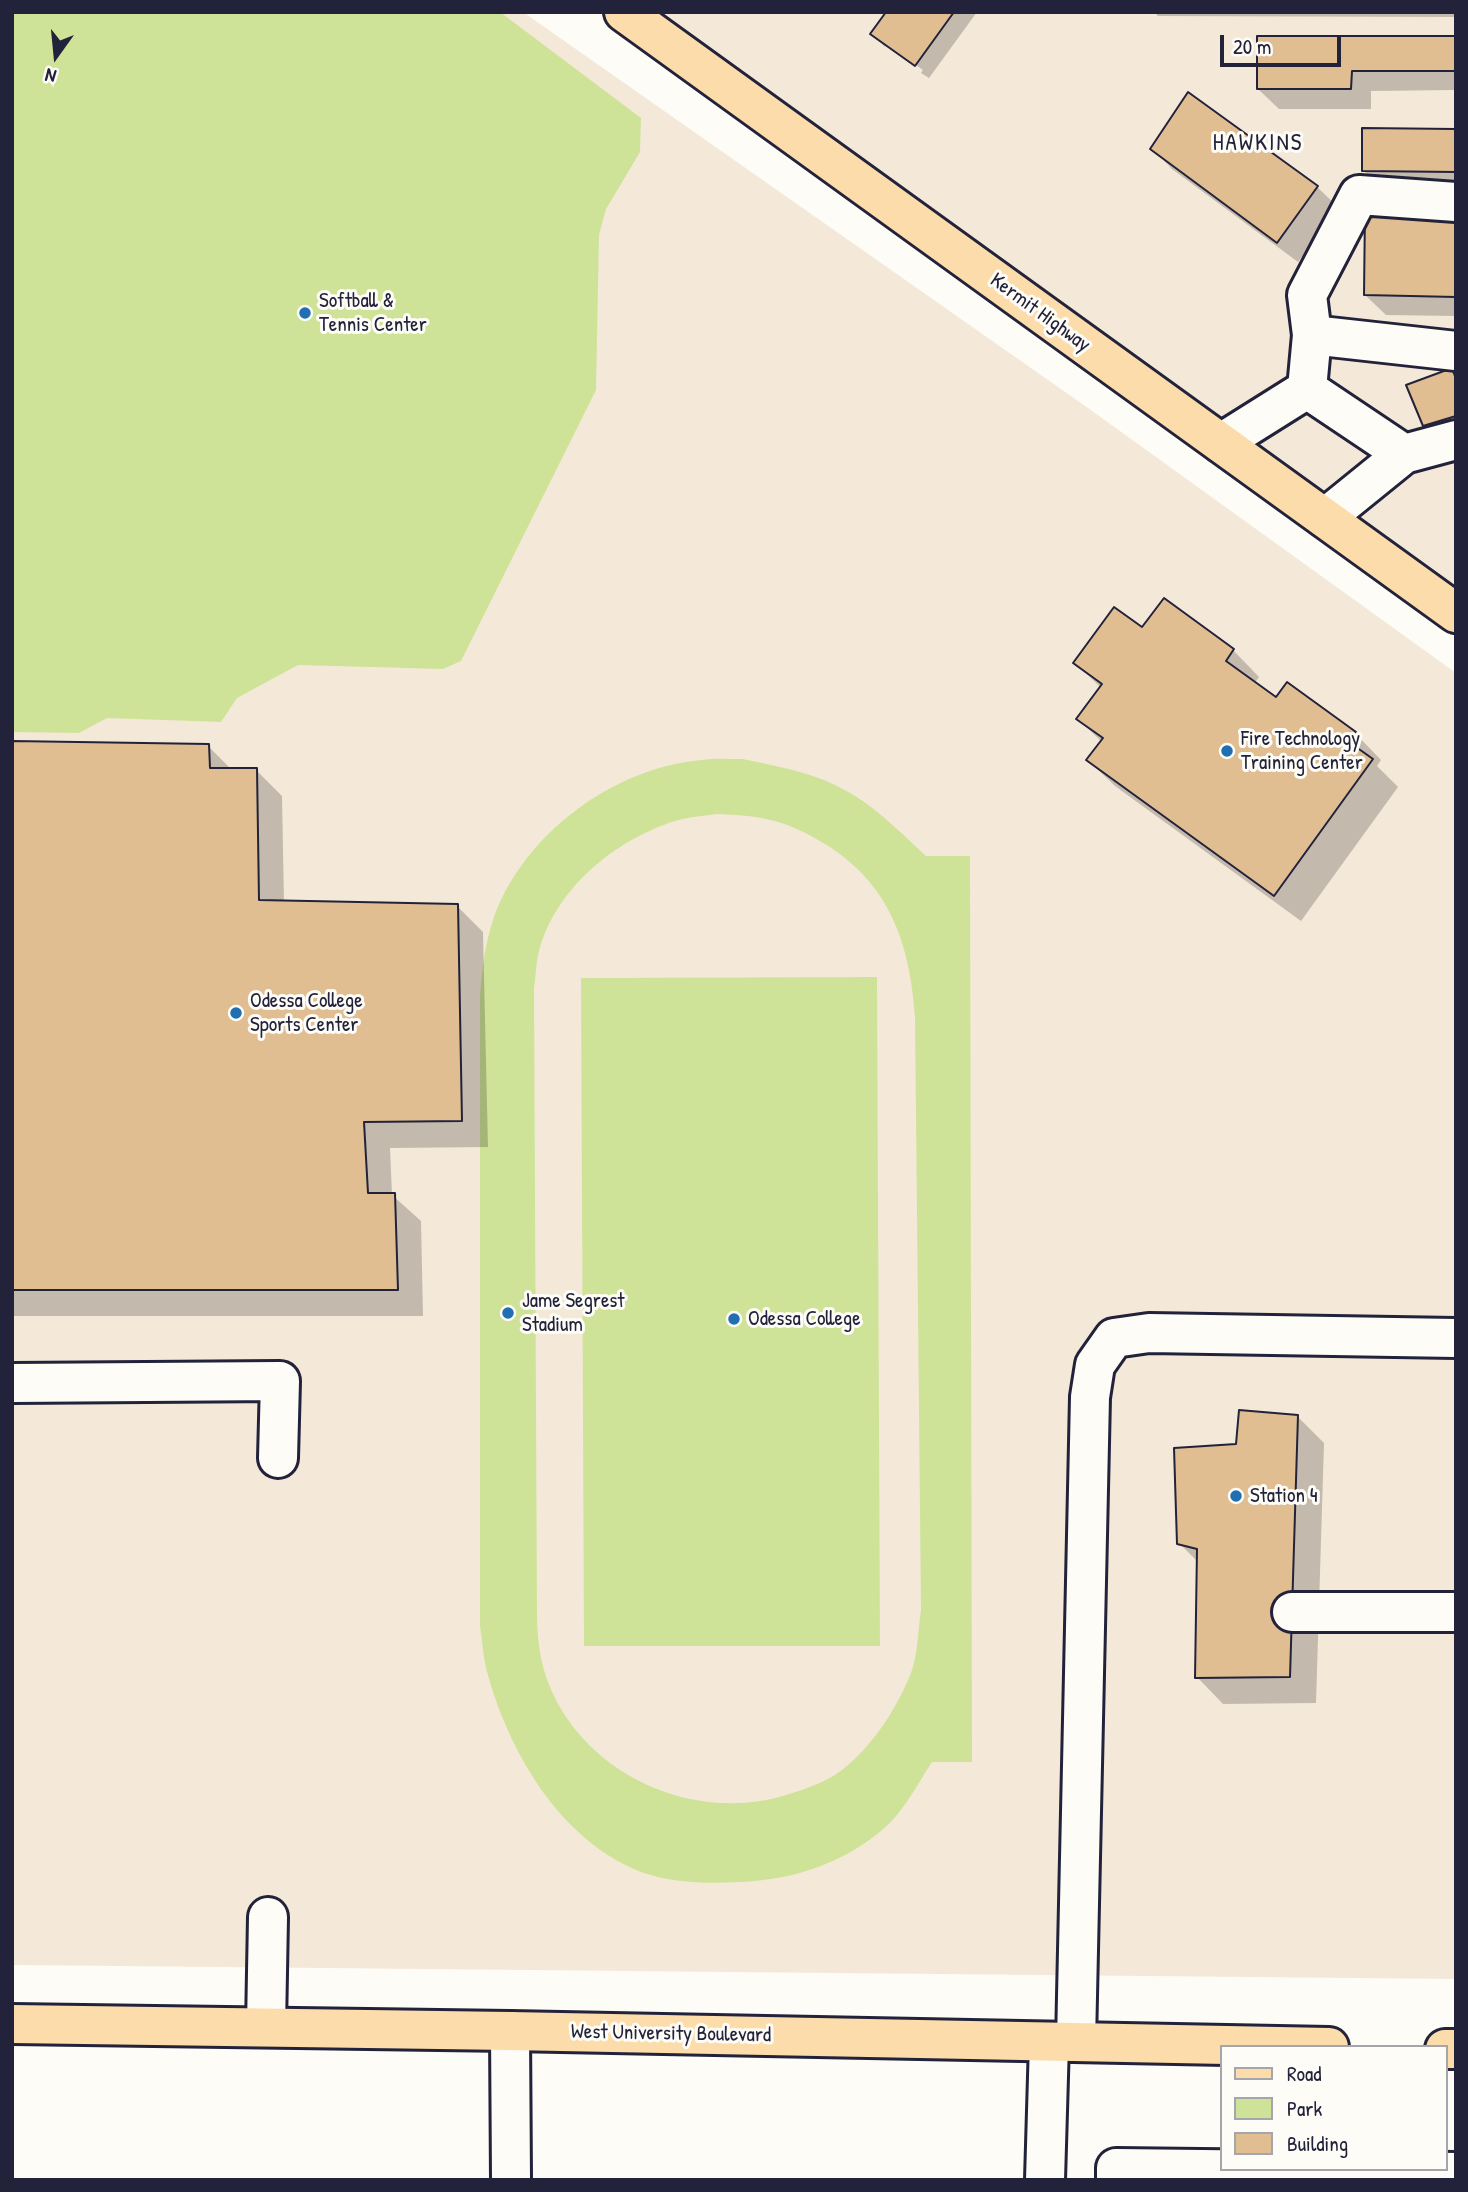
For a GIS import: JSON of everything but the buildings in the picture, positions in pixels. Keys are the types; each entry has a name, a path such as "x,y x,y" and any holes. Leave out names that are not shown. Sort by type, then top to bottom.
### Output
{"main road":[{"name":"Kermit Highway","path":"624,12 1456,613"},
{"name":"West University Boulevard","path":"12,2024 1220,2045"}],"street":[{"path":"1307,389 1312,335 1307,295 1359,195 1456,202"},
{"path":"1312,335 1456,351"},
{"path":"1221,443 1307,389"},
{"path":"1307,389 1404,454"},
{"path":"1325,518 1404,454 1456,440"},
{"path":"1045,2180 1063,2042 1090,1397 1095,1365 1114,1338 1149,1334 1456,1338"},
{"path":"12,1383 280,1381 278,1458"},
{"path":"1292,1612 1456,1612"},
{"path":"265,2027 268,1917"},
{"path":"510,2031 511,2180"},
{"path":"1116,2180 1116,2168 1269,2175 1456,2172"}],"shaded area":[{"name":"Odessa College","path":"12,12 523,12 1088,408 1456,673 1456,1979 12,1965"},
{"path":"624,12 1456,12 1456,614"}],"green space":[{"name":"Softball & Tennis Center","path":"12,12 500,12 641,118 640,152 606,209 599,235 596,390 461,661 443,669 298,665 237,698 221,722 107,718 79,733 12,732"},
{"name":"Jame Segrest Stadium","path":"743,759 803,773 837,786 873,808 926,856 970,856 972,1762 932,1762 890,1823 867,1842 833,1861 778,1878 703,1883 678,1881 641,1872 612,1857 585,1838 561,1815 523,1760 495,1699 486,1668 480,1626 480,996 484,956 494,917 508,887 549,833 576,810 605,791 636,776 701,760","holes":["717,814 748,816 782,823 811,836 847,860 881,897 892,918 908,965 915,1017 921,1610 915,1658 906,1685 876,1734 848,1765 827,1780 786,1795 751,1802 715,1803 679,1796 645,1784 614,1766 587,1743 564,1714 545,1674 537,1623 534,988 538,955 547,928 574,887 591,870 631,840 653,829 675,821"]},
{"path":"877,977 880,1646 584,1646 581,978"}],"place":[{"name":"Softball & Tennis Center","path":"305,313"},
{"name":"Fire Technology Training Center","path":"1227,751"},
{"name":"Odessa College Sports Center","path":"236,1013"},
{"name":"Jame Segrest Stadium","path":"508,1313"},
{"name":"Odessa College","path":"734,1319"},
{"name":"Station 4","path":"1236,1496"}],"district":[{"name":"HAWKINS","path":"1258,144"}]}
